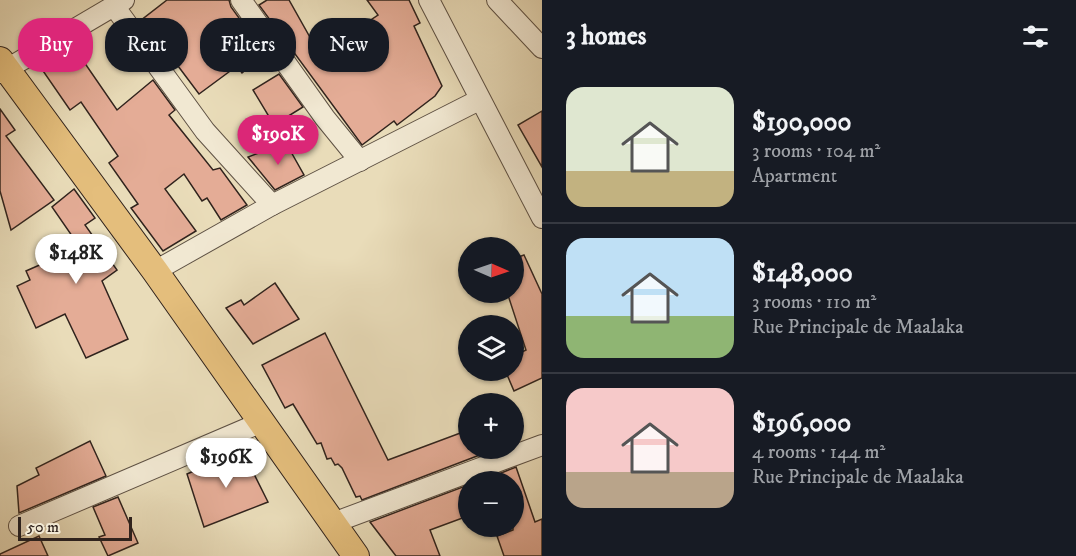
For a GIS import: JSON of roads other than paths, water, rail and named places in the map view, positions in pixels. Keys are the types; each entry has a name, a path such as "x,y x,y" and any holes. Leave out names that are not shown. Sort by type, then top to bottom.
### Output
{"main road":[{"path":"2,67 155,271 356,556"}],"street":[{"path":"241,0 325,118 360,161"},
{"path":"429,0 542,218"},
{"path":"497,0 542,48"},
{"path":"2,67 119,3 205,131 272,205"},
{"path":"155,271 272,205 479,100"},
{"path":"19,526 262,422"},
{"path":"333,523 542,446"}]}
